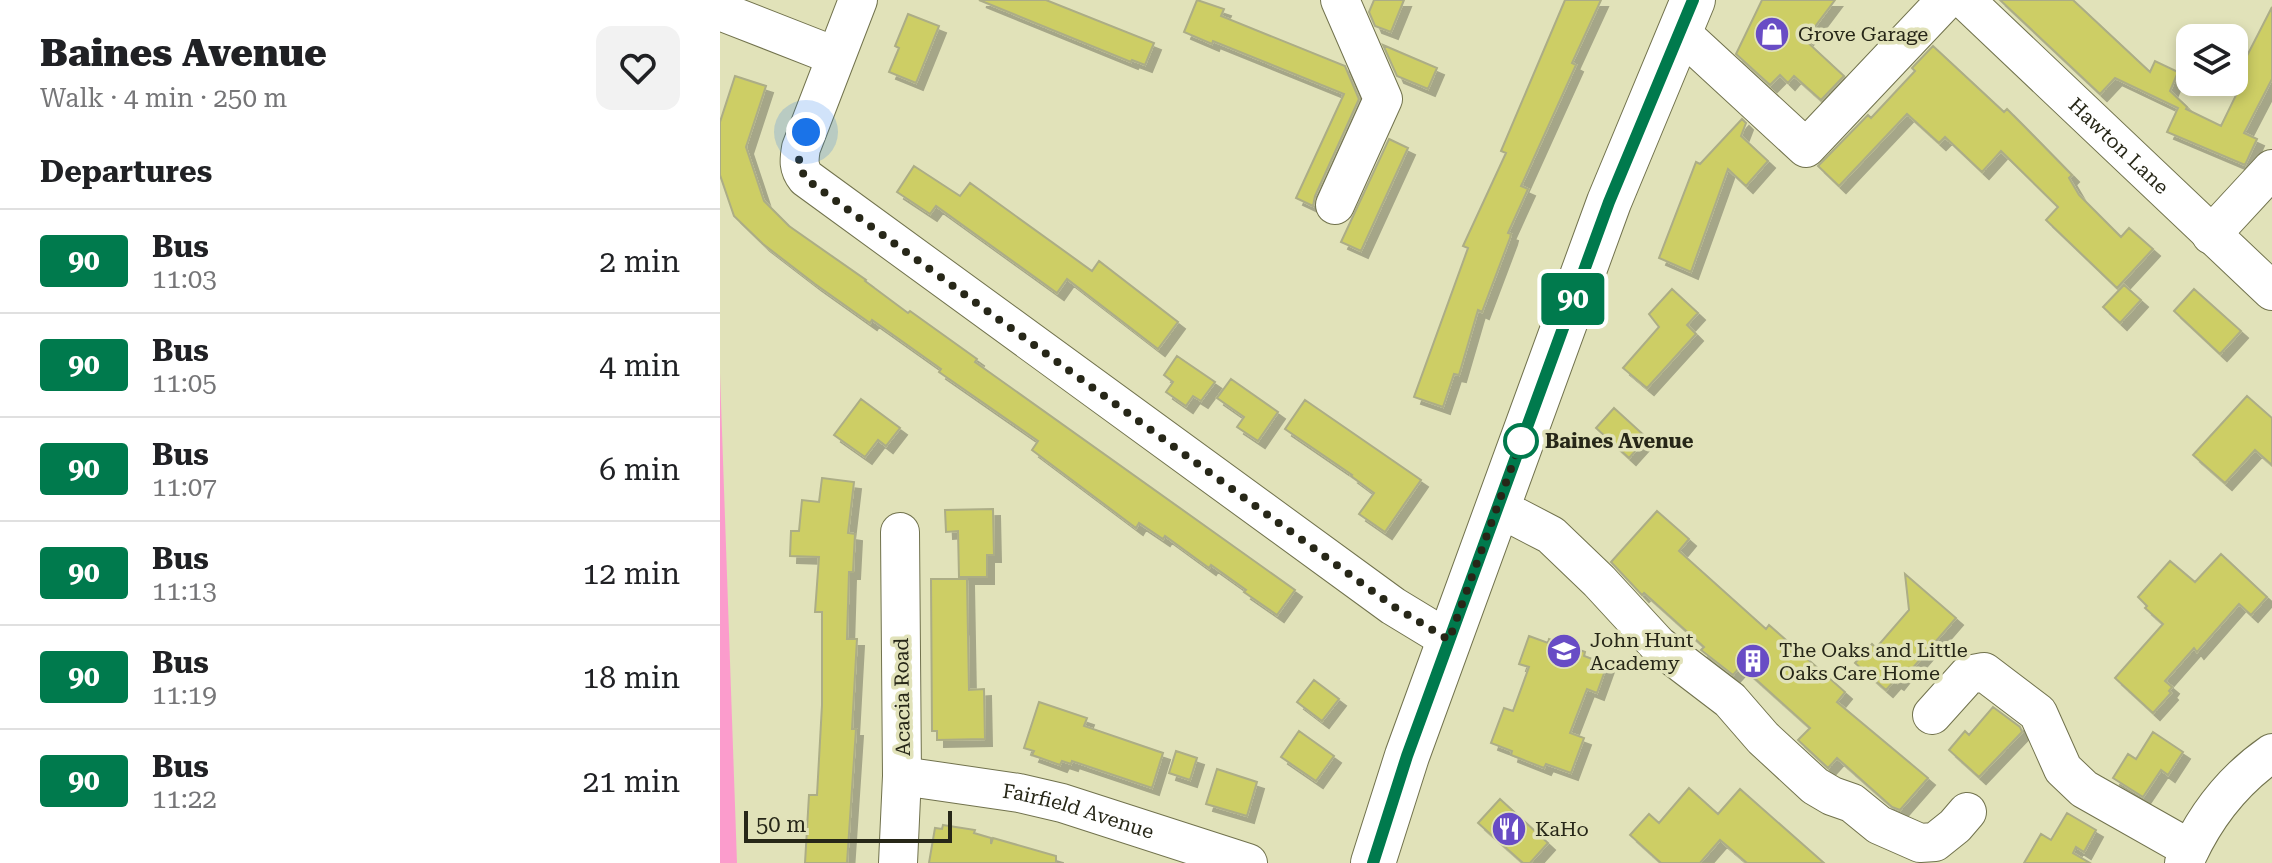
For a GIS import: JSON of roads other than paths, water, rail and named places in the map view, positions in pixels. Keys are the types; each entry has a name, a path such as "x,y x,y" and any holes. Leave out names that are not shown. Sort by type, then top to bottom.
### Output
{"main road":[{"path":"1373,863 1407,756 1609,202 1686,16"}],"street":[{"path":"858,0 806,132 799,160 801,171 814,185 1393,606 1449,640"},
{"path":"1335,205 1383,99 1340,0"},
{"path":"1686,16 1806,148 1946,0"},
{"name":"Hawton Lane","path":"1965,0 2272,291"},
{"path":"720,11 835,56"},
{"path":"2211,235 2272,169"},
{"path":"1497,507 1551,535 1658,645 1730,700 1763,738 1815,786 1852,803 1879,825 1920,843 1935,842 1967,812"},
{"name":"Acacia Road","path":"898,863 902,776 900,532"},
{"path":"1932,715 1968,675 1984,672 2038,713 2063,769 2084,789 2146,825 2187,856 2216,807 2252,767 2272,753"},
{"name":"Fairfield Avenue","path":"902,776 1019,793 1062,803 1248,863"}],"place":[{"name":"Grove Garage","path":"1772,34"},
{"name":"Baines Avenue","path":"1521,441"},
{"name":"John Hunt Academy","path":"1564,651"},
{"name":"The Oaks and Little Oaks Care Home","path":"1753,661"},
{"name":"KaHo","path":"1509,829"}]}
